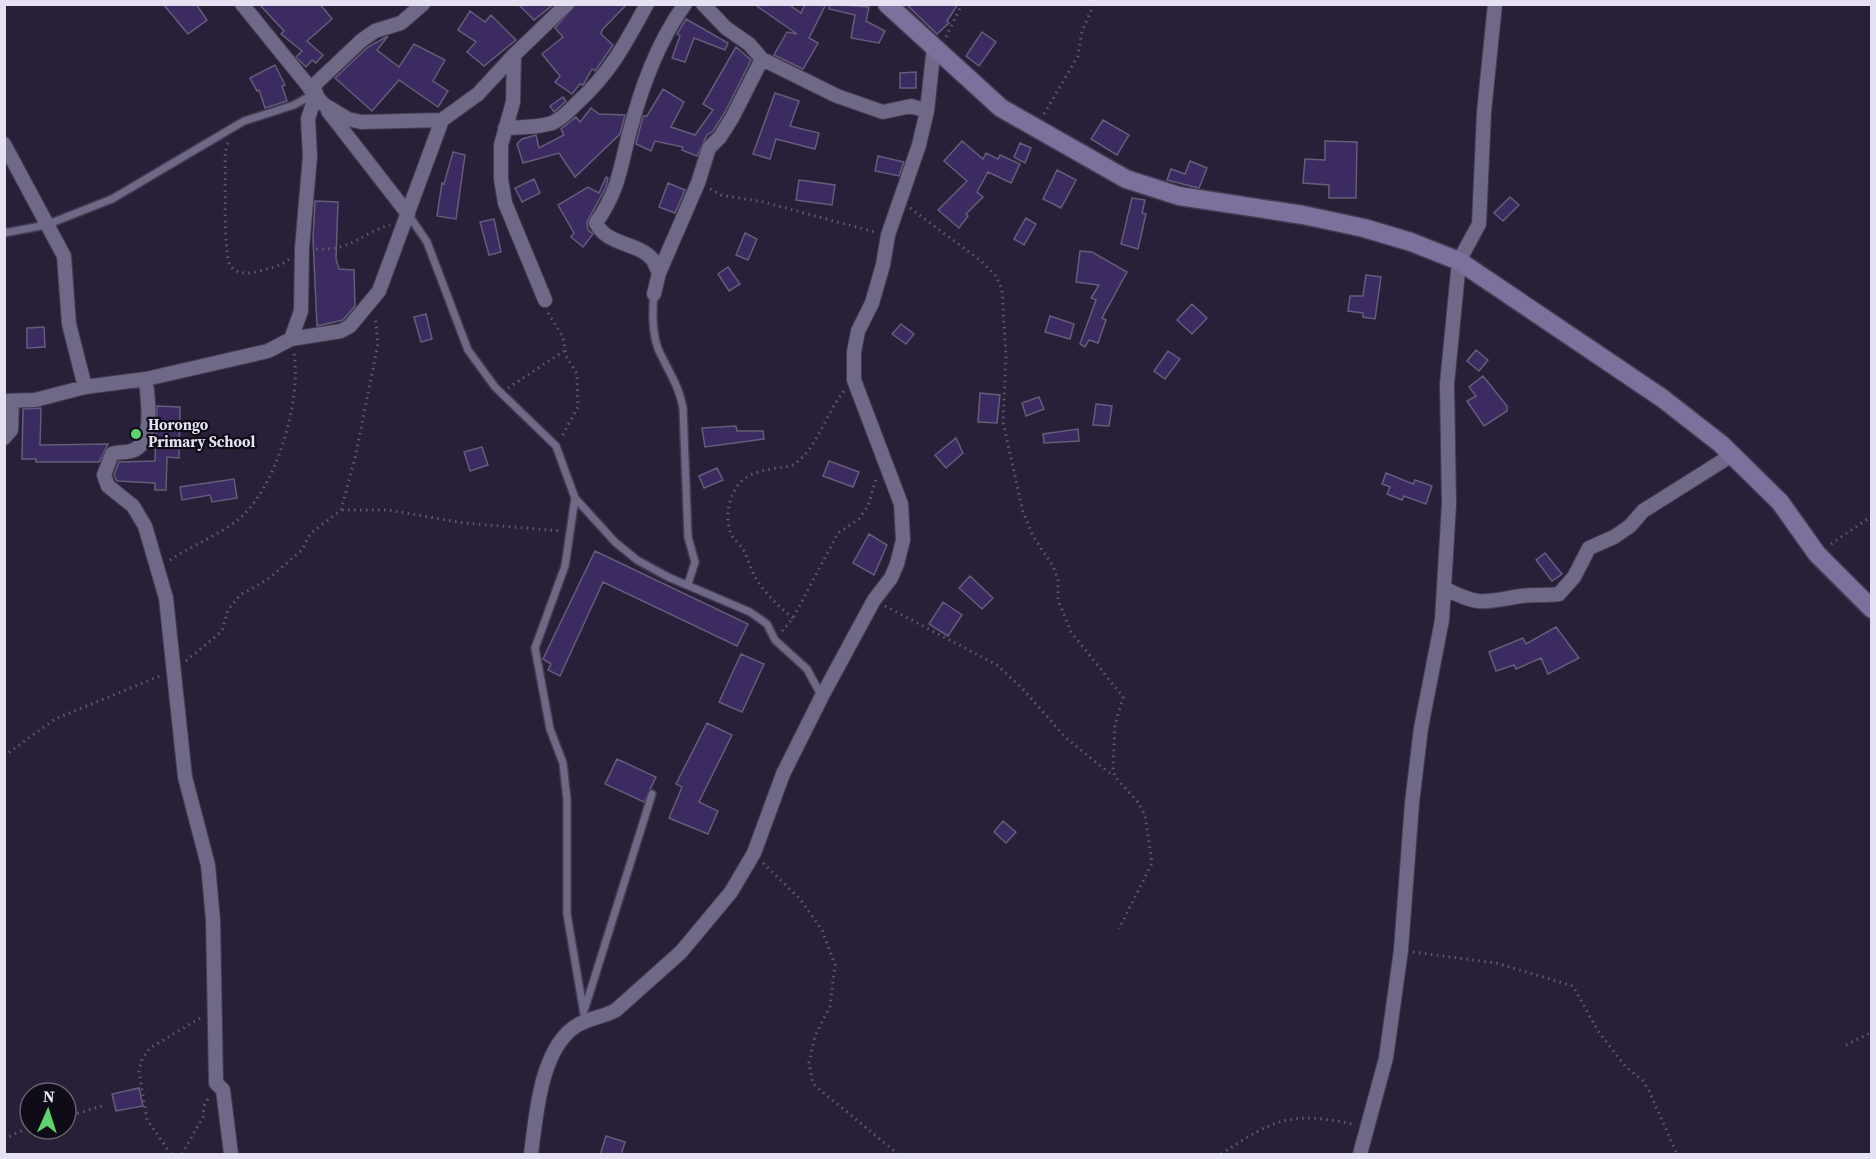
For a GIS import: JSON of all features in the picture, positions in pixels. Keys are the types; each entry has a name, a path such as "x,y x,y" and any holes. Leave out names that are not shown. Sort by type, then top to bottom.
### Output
{"street":[{"path":"242,4 316,96 406,218"},
{"path":"291,339 301,311 302,248 310,156 308,119 316,96 362,40 375,31 401,23 423,4"},
{"path":"4,438 11,430 8,402 35,400 85,387 146,379 268,351 291,339 341,331 357,321 374,300 442,120 478,94 513,55 567,4"},
{"path":"506,128 530,127 552,123 561,118 602,80 615,63 647,4"},
{"path":"659,273 650,258 611,238 596,223 611,202 618,185 629,136 650,68 660,44 685,4"},
{"path":"703,4 726,28 749,44 762,59 837,96 883,112 911,106 927,111"},
{"path":"887,4 1001,108 1126,178 1179,196 1303,215 1364,228 1411,242 1459,261 1662,398 1732,455 1780,502 1817,554 1872,609"},
{"path":"1360,1155 1386,1058 1401,950 1421,728 1436,659 1444,588 1449,504 1447,384 1459,261 1479,224 1484,112 1495,4"},
{"path":"531,1155 538,1100 547,1067 565,1036 585,1016 605,1017 616,1010 681,952 731,892 754,853 783,774 822,696 874,600 891,578 903,540 902,504 854,380 854,352 858,331 872,303 888,235 902,201 927,111 939,50"},
{"path":"513,55 513,102 500,151 505,203 545,300"},
{"path":"654,294 659,273 698,183 709,148 720,137 732,118 762,59"},
{"path":"316,96 348,119 361,122 442,120"},
{"path":"4,144 33,194 46,225 64,256 69,324 85,387"},
{"path":"146,379 147,429 144,440 134,451 112,454 104,475 108,486 133,506 140,517 152,545 166,597 185,777 208,865 213,920 216,1083 223,1090 231,1155"},
{"path":"1444,588 1461,597 1485,603 1524,596 1559,594 1574,577 1589,548 1614,537 1629,526 1643,511 1732,455"}],"lane":[{"path":"4,233 46,225 112,199 256,115 294,105 316,96"},
{"path":"406,218 427,242 468,350 501,393 556,446 575,498 615,542 637,560 668,577 750,612 767,624 775,640 807,669 822,696"},
{"path":"654,294 654,328 659,354 673,374 680,391 683,408 688,537 695,562 688,584"},
{"path":"575,498 565,566 535,648 550,729 563,763 567,800 567,914 585,1016"},
{"path":"585,1016 652,794"}],"path":[{"path":"939,50 962,4"},
{"path":"1035,128 1078,56 1082,32 1094,4"},
{"path":"231,130 225,153 226,249 231,267 238,273 282,265 302,248 343,248 357,243 372,231 406,218"},
{"path":"698,183 721,195 764,202 832,223 888,235"},
{"path":"902,201 981,261 996,276 1002,289 1006,357 1003,422 1019,497 1033,536 1053,566 1058,580 1058,600 1071,632 1123,697 1115,725 1115,777"},
{"path":"4,756 55,719 120,694 173,669 222,631 228,610 240,595 267,580 303,550 310,534 341,510 357,452 378,344 374,300"},
{"path":"545,300 551,321 563,337 564,351 577,374 579,398 574,416 556,446"},
{"path":"158,567 235,522 264,485 288,430 296,364 291,339"},
{"path":"501,393 564,351"},
{"path":"793,618 778,606 753,575 742,548 731,536 726,520 731,498 742,480 760,469 794,464 811,447 832,405 854,380"},
{"path":"775,640 793,618 838,532 859,519 868,506 875,487 879,449"},
{"path":"341,510 388,510 464,523 570,532"},
{"path":"1817,554 1872,516"},
{"path":"874,600 997,665 1022,688 1066,738 1115,777 1137,801 1145,814 1152,863 1119,929"},
{"path":"754,853 800,899 822,930 835,966 830,1006 815,1036 808,1063 813,1084 898,1155"},
{"path":"1401,950 1496,963 1558,980 1573,987 1598,1031 1625,1066 1643,1081 1677,1155"},
{"path":"171,1155 147,1120 139,1071 141,1059 150,1048 215,1010"},
{"path":"1846,1045 1872,1032"},
{"path":"182,1155 203,1117 204,1106 216,1083"},
{"path":"78,1113 102,1106"},
{"path":"1221,1155 1275,1123 1289,1118 1308,1116 1366,1126"},
{"path":"4,1139 18,1133"}],"building":[{"path":"163,4 196,4 207,20 188,34"},
{"path":"259,4 320,4 332,19 307,41 323,55 316,63 312,60 306,67 296,57 302,51 281,34 284,31"},
{"path":"518,4 554,4 534,20"},
{"path":"576,4 627,4 602,30 601,34 613,45 595,71 592,69 583,85 580,84 572,94 555,82 560,76 542,54 563,37 555,28"},
{"path":"754,4 788,4 801,13 805,4 826,4 809,38 818,43 803,69 774,55 787,32 797,34"},
{"path":"829,4 869,7 866,21 885,31 879,43 851,38 855,15 829,9"},
{"path":"906,4 958,4 947,21 949,23 937,34"},
{"path":"470,11 485,22 491,15 516,40 484,66 467,52 476,42 458,30"},
{"path":"686,19 728,43 725,50 694,38 685,62 672,58 680,36 677,34"},
{"path":"982,32 996,42 979,66 966,56"},
{"path":"388,36 377,50 399,67 414,44 445,60 433,81 448,91 438,107 399,80 372,111 335,78 368,47"},
{"path":"736,47 751,60 724,114 713,131 707,135 697,156 682,150 683,147 655,141 651,151 636,144 643,116 647,116 663,89 684,102 671,127 695,135 713,110 703,104"},
{"path":"275,65 285,85 282,86 287,101 265,108 259,90 257,91 250,78"},
{"path":"916,72 916,88 900,88 900,73"},
{"path":"775,93 799,101 790,126 819,133 815,149 776,139 770,159 753,154"},
{"path":"563,97 566,101 554,112 550,106"},
{"path":"591,108 599,114 625,115 620,134 575,177 559,153 523,163 517,144 522,139 536,135 539,148 564,135 561,129 576,117 580,122"},
{"path":"1103,120 1129,135 1117,155 1091,139"},
{"path":"962,141 983,159 986,153 998,159 1000,155 1020,164 1011,183 988,172 977,192 983,197 966,214 968,216 959,228 938,210 967,181 944,161"},
{"path":"1325,141 1357,142 1356,198 1329,198 1329,185 1303,183 1305,159 1325,160"},
{"path":"1020,143 1031,148 1025,163 1014,157"},
{"path":"453,152 465,155 456,219 437,216 442,183 444,184"},
{"path":"878,156 904,162 899,176 875,171"},
{"path":"1190,161 1207,168 1199,188 1167,180 1171,169 1185,174"},
{"path":"1057,170 1076,180 1061,208 1043,199"},
{"path":"606,177 608,178 606,187 587,222 588,230 593,234 583,247 571,237 574,233 558,205 588,187 599,193"},
{"path":"534,179 540,193 522,202 515,188"},
{"path":"799,180 835,185 832,205 796,200"},
{"path":"668,183 685,190 675,213 659,207"},
{"path":"1510,197 1519,205 1503,221 1494,213"},
{"path":"1132,198 1145,200 1142,213 1146,214 1138,249 1121,244"},
{"path":"315,201 338,202 336,259 339,269 354,270 355,306 343,320 317,326 313,239"},
{"path":"1026,218 1036,224 1024,245 1014,239"},
{"path":"494,219 501,252 489,255 480,222"},
{"path":"745,233 757,239 748,260 736,255"},
{"path":"1080,251 1092,252 1127,272 1102,318 1106,320 1098,343 1089,340 1085,347 1080,344 1096,300 1091,298 1099,285 1076,282"},
{"path":"728,267 740,284 729,291 718,274"},
{"path":"1366,275 1381,277 1375,319 1363,317 1363,313 1348,311 1350,296 1363,296"},
{"path":"1192,304 1207,318 1192,334 1177,320"},
{"path":"426,314 432,339 421,342 414,317"},
{"path":"1050,316 1074,324 1070,339 1045,332"},
{"path":"901,324 914,334 906,344 892,334"},
{"path":"44,327 45,347 27,348 27,328"},
{"path":"1476,350 1488,360 1479,371 1467,361"},
{"path":"1168,351 1180,359 1165,379 1154,371"},
{"path":"1483,376 1507,406 1507,411 1484,426 1467,401 1476,396 1469,387"},
{"path":"980,393 1000,395 997,423 978,422"},
{"path":"1039,397 1044,409 1026,416 1022,403"},
{"path":"1096,404 1112,406 1109,426 1093,425"},
{"path":"157,406 180,407 179,458 167,457 166,490 155,490 155,483 117,481 114,475 119,462 155,461"},
{"path":"41,408 40,445 108,444 99,462 36,462 36,459 22,459 23,409"},
{"path":"736,426 737,431 763,431 764,439 705,447 702,428"},
{"path":"1078,429 1079,441 1044,443 1043,434"},
{"path":"956,438 963,453 946,468 935,455"},
{"path":"482,447 488,465 470,471 464,452"},
{"path":"829,461 859,472 853,487 823,476"},
{"path":"717,468 723,480 704,488 699,476"},
{"path":"1386,473 1413,484 1415,480 1432,486 1426,504 1404,496 1402,500 1387,494 1390,487 1382,484"},
{"path":"234,479 237,498 212,502 210,495 182,500 180,487"},
{"path":"869,534 887,545 874,575 853,563"},
{"path":"595,551 748,624 737,646 603,582 560,676 548,670 551,664 543,659"},
{"path":"1545,553 1562,574 1552,581 1536,560"},
{"path":"970,576 993,598 982,609 959,588"},
{"path":"943,602 962,615 948,636 929,624"},
{"path":"1556,627 1579,658 1548,674 1541,658 1516,669 1514,665 1496,671 1489,652 1523,638 1526,644"},
{"path":"741,654 764,664 742,712 719,702"},
{"path":"707,723 732,735 699,802 718,811 708,834 669,818 682,787 676,784"},
{"path":"617,759 656,777 644,802 605,784"},
{"path":"1003,821 1016,832 1006,843 994,832"},
{"path":"139,1088 143,1106 116,1111 112,1094"},
{"path":"606,1136 625,1142 621,1155 600,1155"}],"place":[{"name":"Horongo Primary School","path":"136,434"}]}
